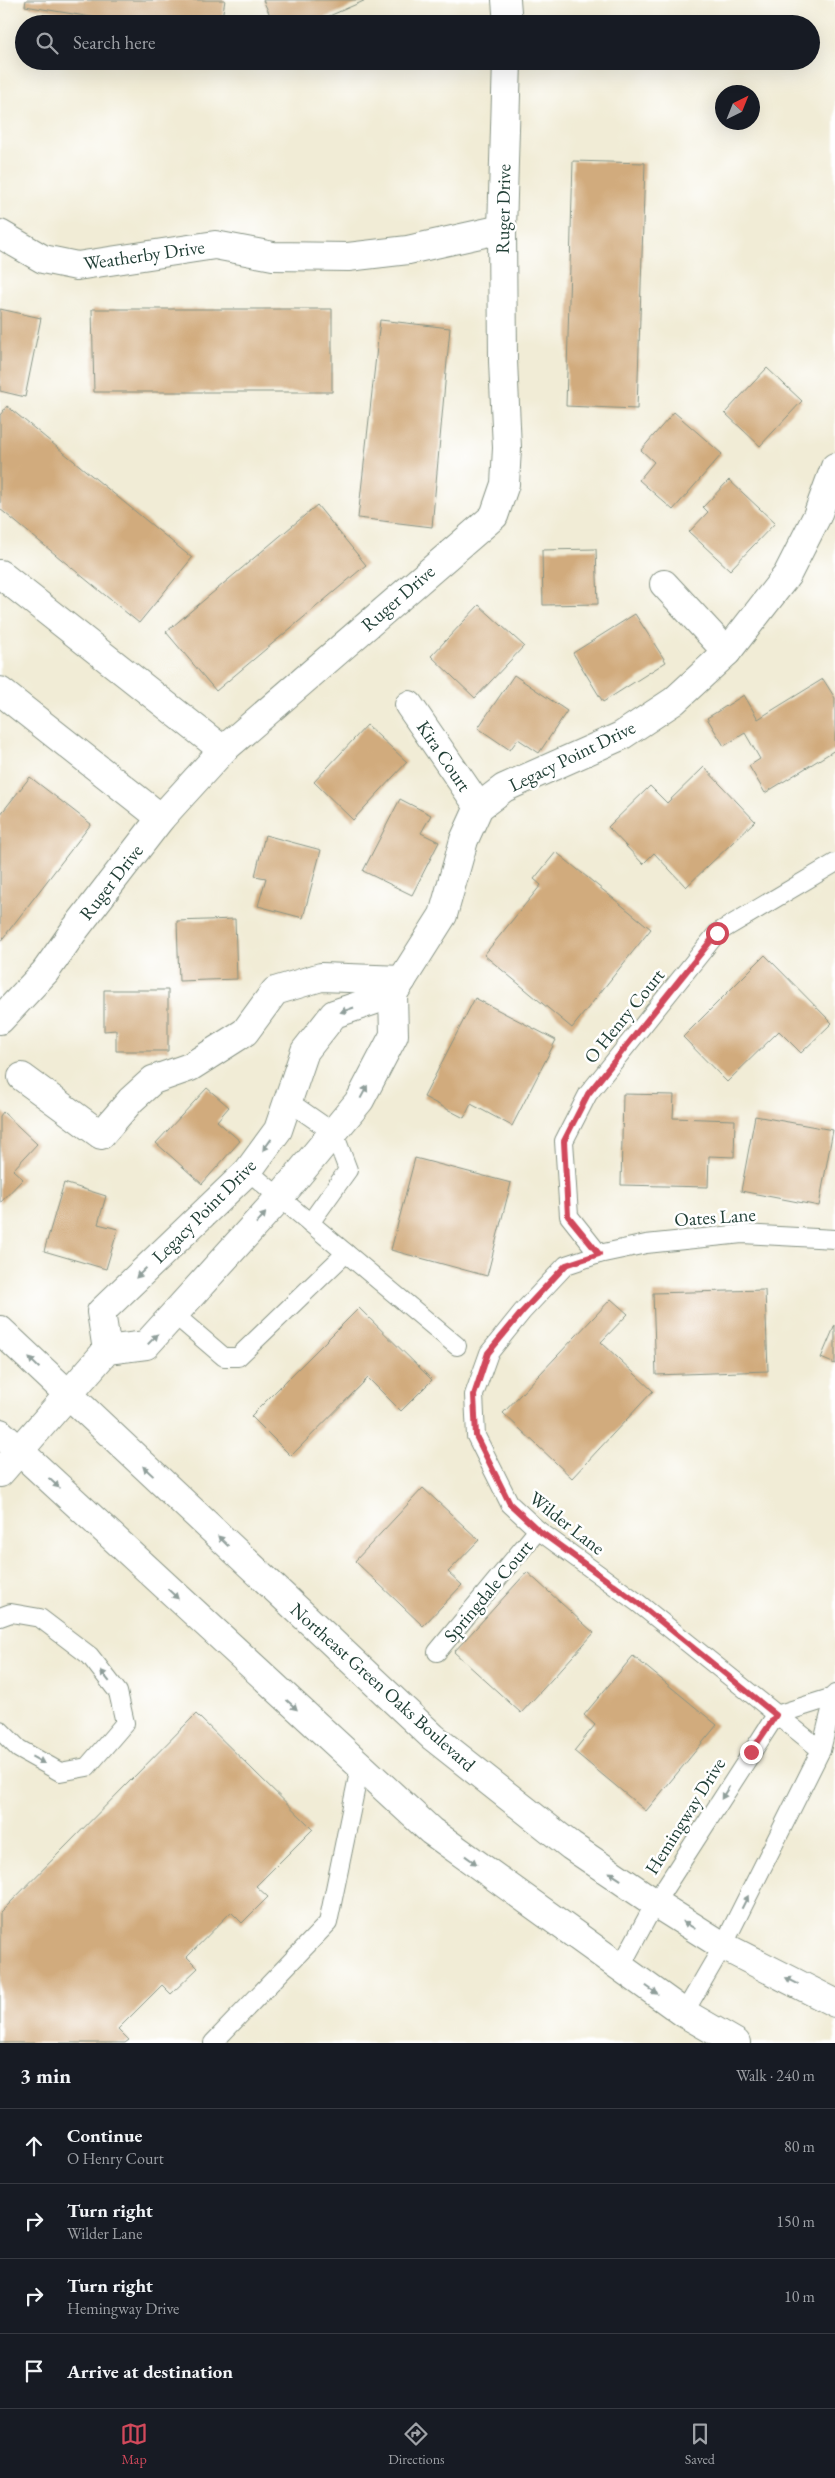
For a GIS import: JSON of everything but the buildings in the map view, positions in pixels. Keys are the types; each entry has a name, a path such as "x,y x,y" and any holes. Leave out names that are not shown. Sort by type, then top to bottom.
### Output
{"street":[{"path":"506,0 507,15"},
{"name":"Ruger Drive","path":"0,1020 45,972 161,818 223,750 494,516 505,484 507,448 503,361 502,229 507,70"},
{"name":"Weatherby Drive","path":"0,234 43,259 77,266 215,245 273,256 348,257 408,250 502,229"},
{"name":"Legacy Point Drive","path":"478,807 504,788 621,736 674,701 727,652 786,575 816,516 835,466"},
{"path":"0,574 223,750"},
{"path":"664,584 727,652"},
{"path":"0,692 161,818"},
{"name":"Kira Court","path":"409,704 478,807"},
{"path":"0,1473 9,1441 67,1396 107,1350 146,1345 175,1315 280,1197 360,1100 394,1035 397,987 443,915 464,840 478,807"},
{"path":"22,1077 101,1135 131,1100 153,1080 190,1067 246,1032 275,991 321,977 397,987"},
{"name":"Legacy Point Drive","path":"107,1350 101,1312 248,1171 278,1130 305,1051 334,1014 397,987"},
{"name":"Northeast Green Oaks Boulevard","path":"0,1330 67,1396 433,1737 571,1846 656,1903 723,1946 835,2003"},
{"path":"9,1441 360,1768 431,1831 684,2013 736,2043"}],"lane":[{"name":"O Henry Court","path":"599,1254 568,1216 564,1141 588,1094 717,933 835,863"},
{"path":"288,1101 334,1133 348,1170 310,1223"},
{"path":"248,1171 457,1346"},
{"name":"Oates Lane","path":"599,1254 646,1244 742,1234 835,1239"},
{"path":"175,1315 224,1357 238,1357 346,1253"},
{"name":"Wilder Lane","path":"599,1254 566,1265 522,1312 488,1353 474,1395 476,1436 510,1504 538,1530 638,1603 821,1750"},
{"name":"Springdale Court","path":"437,1652 538,1530"},
{"path":"0,1617 11,1613 40,1618 90,1656 118,1692 125,1723 87,1766 60,1772 18,1749 0,1730"},
{"path":"776,1715 834,1695"},
{"path":"684,2013 723,1946 821,1750 834,1695"},
{"name":"Hemingway Drive","path":"620,1968 656,1903 776,1715"},
{"path":"213,2043 328,1923 360,1768"}],"route":[{"path":"717,933 588,1094 564,1141 568,1216 599,1254 566,1265 522,1312 488,1353 474,1395 476,1436 510,1504 538,1530 638,1603 776,1715 751,1752"}]}
